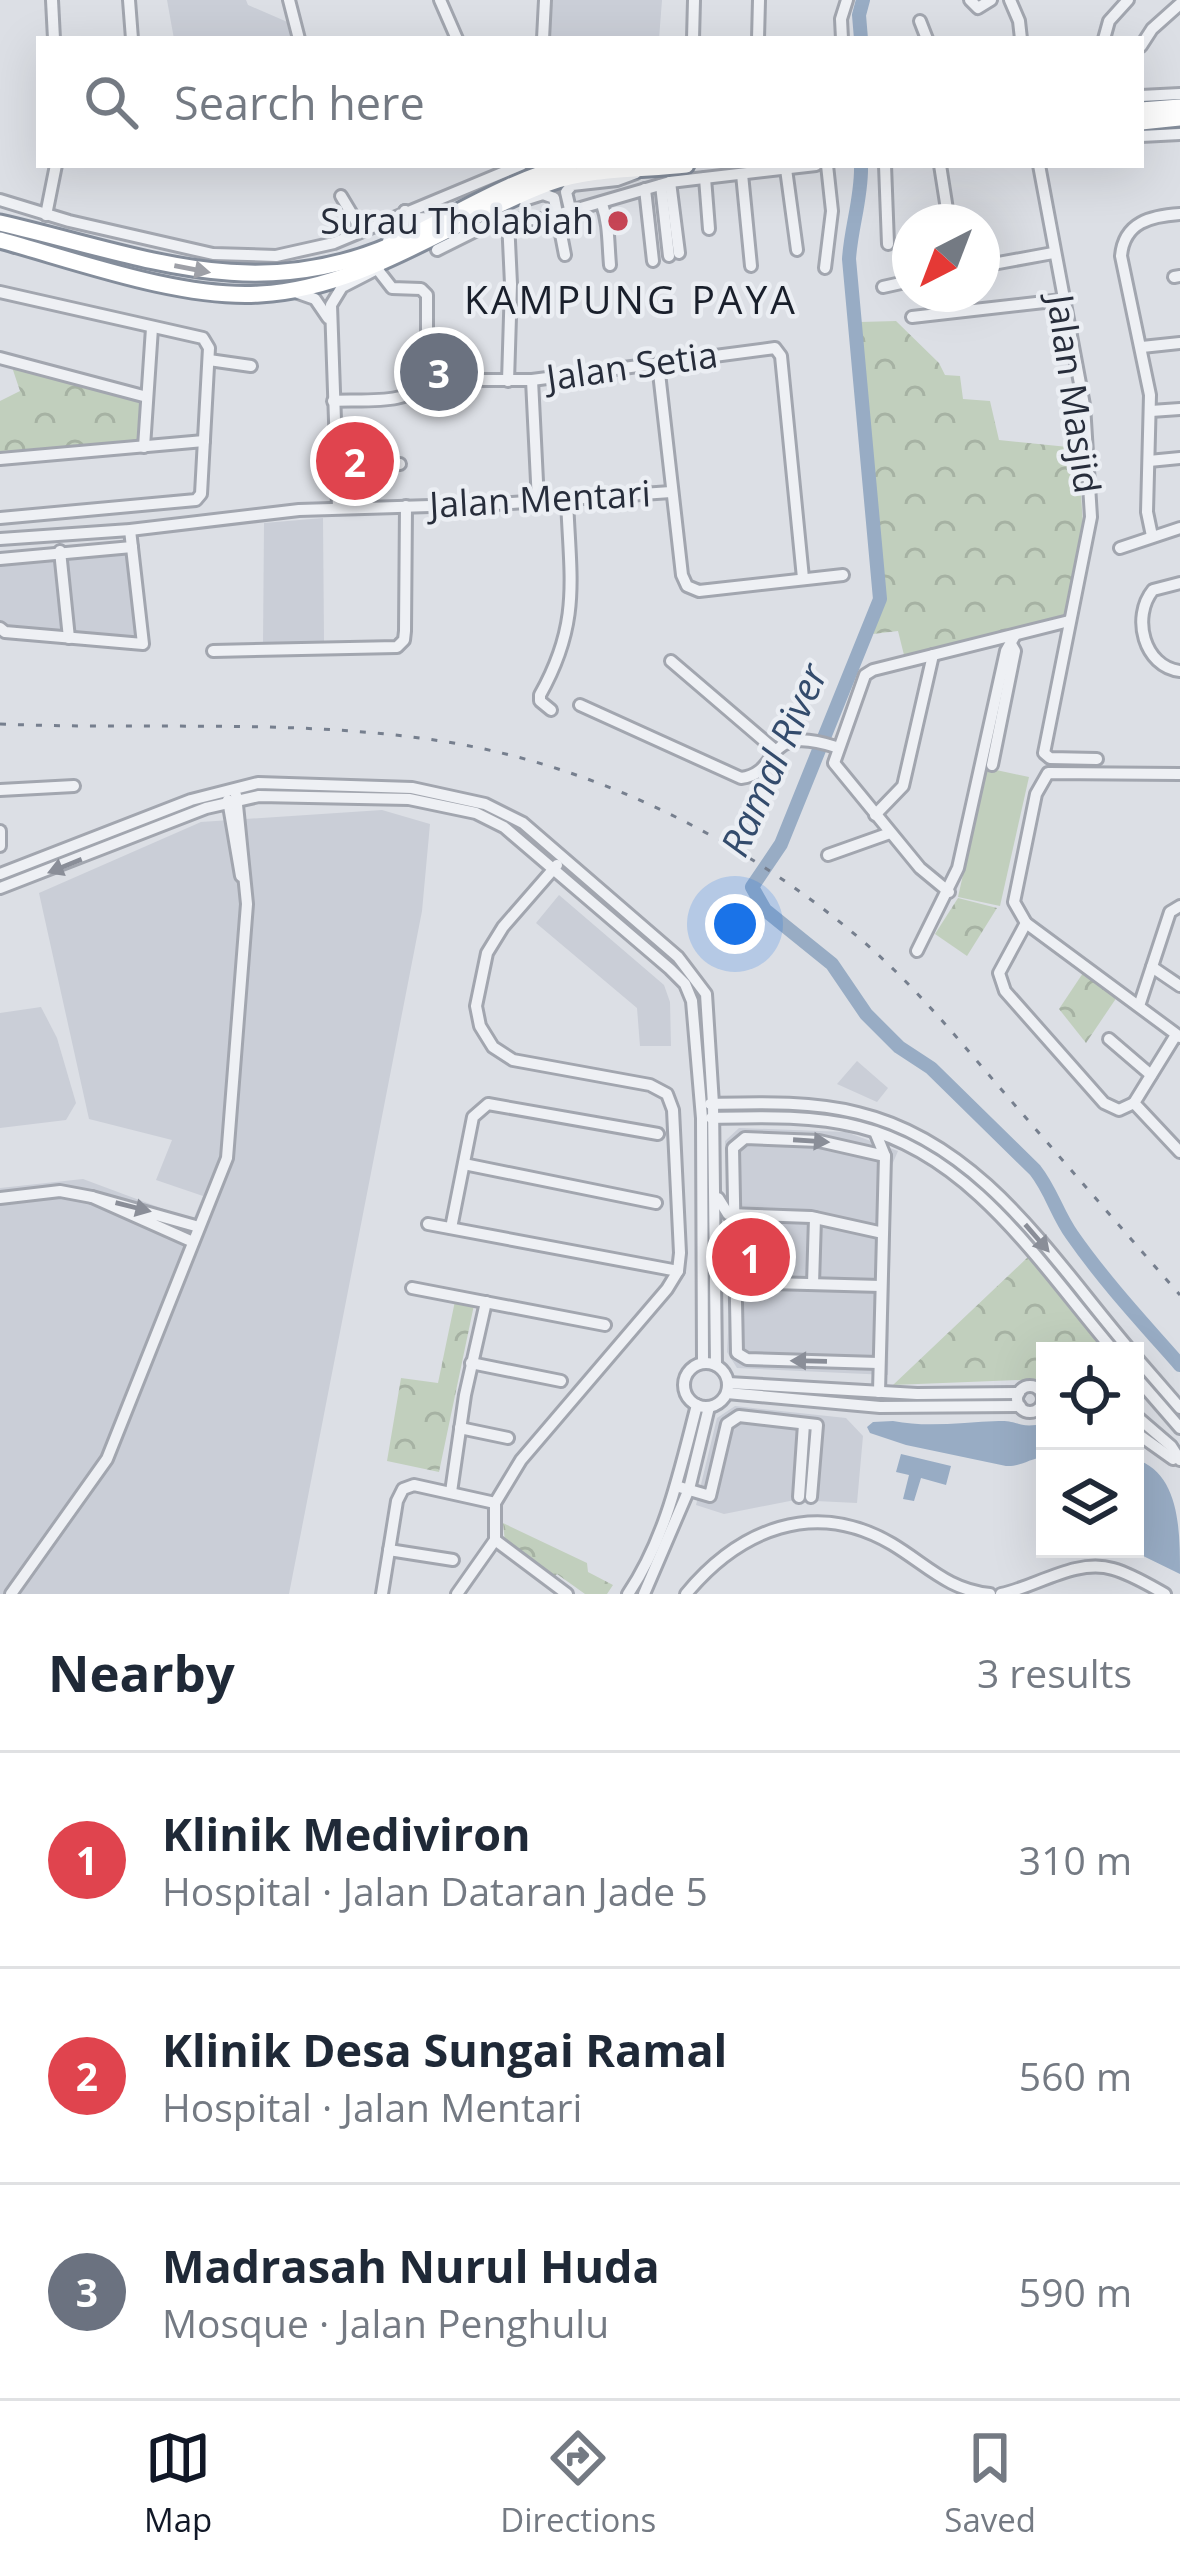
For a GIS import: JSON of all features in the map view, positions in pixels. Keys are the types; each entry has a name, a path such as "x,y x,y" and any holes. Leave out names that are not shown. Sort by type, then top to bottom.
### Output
{"highway":[{"path":"1144,108 1178,98"},
{"path":"1144,109 1180,118"},
{"path":"0,219 190,269 274,275 366,254 509,183 560,168"},
{"path":"0,244 205,292 288,291 382,266 502,213 553,182 661,168"}],"street":[{"path":"52,0 54,36"},
{"path":"129,0 132,36"},
{"path":"290,0 298,36"},
{"path":"440,0 456,36"},
{"path":"542,36 545,0"},
{"path":"693,36 694,0"},
{"path":"758,36 759,0"},
{"path":"842,36 847,0"},
{"path":"970,0 978,8 991,0"},
{"path":"1010,0 1021,36"},
{"path":"1106,36 1109,21 1129,0"},
{"path":"1144,41 1180,4"},
{"path":"920,21 926,36"},
{"path":"1178,98 1180,77"},
{"path":"1144,136 1180,134"},
{"path":"46,215 55,168"},
{"path":"492,177 500,168"},
{"path":"0,200 213,254 276,256 317,248 514,168"},
{"path":"502,213 531,221 665,183 794,168"},
{"path":"825,268 832,211 827,168"},
{"path":"885,168 888,244"},
{"path":"941,168 947,204"},
{"name":"Jalan Masjid","path":"1039,168 1084,405 1091,517 1044,753 1050,758 1097,759"},
{"path":"786,169 797,250"},
{"path":"565,255 566,192 572,185 617,180 645,170"},
{"path":"742,174 751,266"},
{"path":"706,178 709,230"},
{"path":"665,183 674,255"},
{"path":"645,189 653,261"},
{"path":"437,250 502,213 550,194 565,212"},
{"path":"341,196 362,231"},
{"path":"596,205 611,231 610,265"},
{"path":"406,211 417,218 442,219"},
{"path":"366,254 403,229 406,211"},
{"path":"502,213 511,284 508,381"},
{"path":"1152,536 1147,512 1151,411 1122,243 1136,224 1180,214"},
{"path":"1000,263 1053,253"},
{"path":"333,401 409,396 424,386 427,295 421,289 392,288 382,266 338,291 331,305 329,321 338,507"},
{"path":"883,287 892,285"},
{"path":"288,291 315,299 329,321"},
{"path":"0,292 203,338 209,348 201,494 192,502 0,518"},
{"path":"913,317 1061,300"},
{"path":"144,447 152,328"},
{"path":"1142,347 1180,343"},
{"name":"Jalan Setia","path":"483,380 532,380 770,347 779,351 803,578"},
{"path":"0,358 147,397"},
{"path":"209,360 251,366"},
{"path":"658,364 671,492 687,586 699,590 843,575"},
{"path":"532,380 538,502"},
{"path":"1151,411 1180,409"},
{"path":"0,459 204,441"},
{"path":"1149,461 1180,458"},
{"path":"336,468 400,464"},
{"name":"Jalan Mentari","path":"0,539 338,507 538,502 671,492"},
{"path":"551,710 539,698 560,660 570,623 567,499"},
{"path":"213,651 397,647 405,631 406,506"},
{"path":"1120,548 1180,528"},
{"path":"0,628 142,644 130,530"},
{"path":"59,535 69,638"},
{"path":"0,559 132,547"},
{"path":"1180,583 1153,590 1143,617 1152,658 1166,669 1180,670"},
{"path":"949,892 920,868 874,815 834,763 831,745 866,674 1013,640 1069,621"},
{"path":"1040,630 1065,638"},
{"path":"992,765 1015,651 1013,640"},
{"path":"917,951 958,868 1006,651 1013,640"},
{"path":"874,815 903,787 933,655"},
{"path":"671,661 775,750"},
{"path":"580,705 741,778 752,776 775,750 793,739 812,738 831,745"},
{"path":"1026,923 999,973 1005,991 1105,1103 1119,1110 1134,1103 1178,1036 1026,923 1016,910 1014,894 1042,778 1055,771 1180,774"},
{"path":"0,874 230,788 258,783 412,788 470,800 512,816 558,862 678,957 700,982 708,1006 710,1364 728,1388 827,1404 936,1408 1020,1400 1032,1386 1036,1390"},
{"path":"0,790 74,786"},
{"path":"11,1594 107,1459 227,1158 245,891 230,788"},
{"path":"0,888 206,808 285,796 409,799 491,819 538,854 558,862 569,880 685,984 692,1001 714,1183 716,1286 710,1364"},
{"path":"232,802 231,824 245,891"},
{"path":"206,808 219,810 231,824"},
{"path":"0,831 0,846"},
{"path":"827,855 890,833"},
{"path":"537,887 543,869 538,854"},
{"path":"458,1594 495,1540 495,1503 520,1460 668,1289 678,1271 673,1109 667,1094 650,1085 513,1060 493,1047 480,1026 476,1006 487,953 558,862"},
{"path":"537,887 560,878 569,880"},
{"path":"1139,1006 1170,912 1180,906"},
{"path":"1152,967 1180,986"},
{"path":"1109,1039 1151,1075"},
{"path":"1134,1103 1180,1152"},
{"path":"451,1228 473,1117 481,1106 658,1134"},
{"path":"707,1111 825,1107 892,1123 927,1139 961,1162 1017,1214 1124,1342"},
{"path":"707,1111 802,1118 874,1131 933,1158 974,1190 1106,1342"},
{"path":"874,1131 885,1156 879,1392"},
{"path":"878,1363 740,1358 736,1347 736,1142 745,1138 819,1141 885,1156"},
{"path":"885,1156 892,1147 905,1144"},
{"path":"464,1164 656,1203"},
{"path":"714,1183 723,1210 736,1215 815,1218 883,1233"},
{"path":"0,1198 60,1191 199,1227"},
{"path":"92,1197 193,1242"},
{"path":"812,1284 815,1218"},
{"path":"428,1224 678,1271"},
{"path":"716,1286 737,1282 881,1286"},
{"path":"412,1288 605,1325"},
{"path":"451,1492 471,1363 486,1302"},
{"path":"471,1363 561,1381"},
{"path":"703,1406 687,1396 684,1381 692,1367 710,1364"},
{"path":"1144,1366 1180,1408"},
{"path":"1144,1386 1180,1428"},
{"path":"644,1594 683,1487 703,1406 728,1388 1020,1400 1033,1411 1036,1407"},
{"path":"827,1404 830,1390"},
{"path":"777,1421 780,1399"},
{"path":"683,1487 710,1496 727,1424 739,1416 811,1424 805,1497"},
{"path":"1144,1423 1171,1446 1180,1462"},
{"path":"460,1428 508,1438"},
{"path":"1144,1438 1180,1462"},
{"path":"382,1594 403,1490 413,1485 495,1503"},
{"path":"628,1594 644,1571 683,1487"},
{"path":"686,1594 714,1562 748,1538 807,1524 874,1535 953,1587 991,1594"},
{"path":"495,1540 567,1594"},
{"path":"389,1550 453,1560"},
{"path":"1001,1594 1083,1568 1102,1567 1166,1594"}],"shaded area":[{"path":"167,0 246,0 292,24 294,36 173,36"},
{"path":"553,0 662,0 659,36 551,36"},
{"path":"323,518 324,641 263,645 264,523"},
{"path":"130,550 139,642 0,628 0,564"},
{"path":"382,810 430,824 422,911 289,1594 0,1594 0,1188 83,1179 193,1220 203,1196 156,1180 172,1140 89,1119 39,893 201,822"},
{"path":"559,895 664,985 670,1002 671,1046 640,1046 637,1008 536,923"},
{"path":"41,1007 57,1038 76,1103 66,1120 0,1128 0,1013"},
{"path":"857,1061 888,1088 877,1102 837,1084"},
{"path":"739,1128 846,1132 898,1151 892,1165 888,1375 737,1368 727,1352 725,1141"},
{"path":"735,1406 846,1418 863,1436 857,1503 795,1500 724,1514 696,1505 717,1418"}],"green space":[{"path":"896,321 939,363 945,375 960,376 963,399 990,401 999,440 1078,448 1083,525 1065,620 904,655 898,631 873,634 885,596 860,322"},
{"path":"12,367 141,401 138,444 0,456 0,401 20,391"},
{"path":"987,768 1029,777 1000,906 958,897"},
{"path":"958,898 997,908 967,956 935,934"},
{"path":"1083,973 1117,997 1086,1043 1059,1009"},
{"path":"1028,1257 1097,1342 1036,1342 1036,1379 893,1385"},
{"path":"455,1301 474,1305 439,1472 387,1461 401,1378 438,1383"},
{"path":"503,1523 587,1563 588,1572 613,1585 607,1594 585,1594 557,1574 553,1578 505,1542"}],"water":[{"path":"873,1422 1036,1425 1036,1459 1006,1466 906,1445 870,1433 867,1427"},
{"path":"901,1454 951,1466 946,1485 921,1478 914,1501 903,1499 909,1475 896,1472"},
{"path":"1144,1463 1161,1477 1174,1505 1180,1574 1144,1556"}],"waterway":[{"name":"Ramal River","path":"861,36 863,0"},
{"name":"Ramal River","path":"861,168 849,259 880,599 781,844 752,887 765,910 832,964 866,1014 899,1047 931,1068 1035,1170 1084,1252 1180,1365"}],"railway":[{"path":"0,724 267,727 427,739 546,765 660,810 768,870 865,943 939,1017 1180,1295"}],"place":[{"name":"Surau Tholabiah","path":"618,221"},
{"name":"Madrasah Nurul Huda","path":"439,372"},
{"name":"Klinik Desa Sungai Ramal","path":"355,461"},
{"name":"Klinik Mediviron","path":"751,1257"}],"district":[{"name":"KAMPUNG PAYA","path":"631,300"}]}
